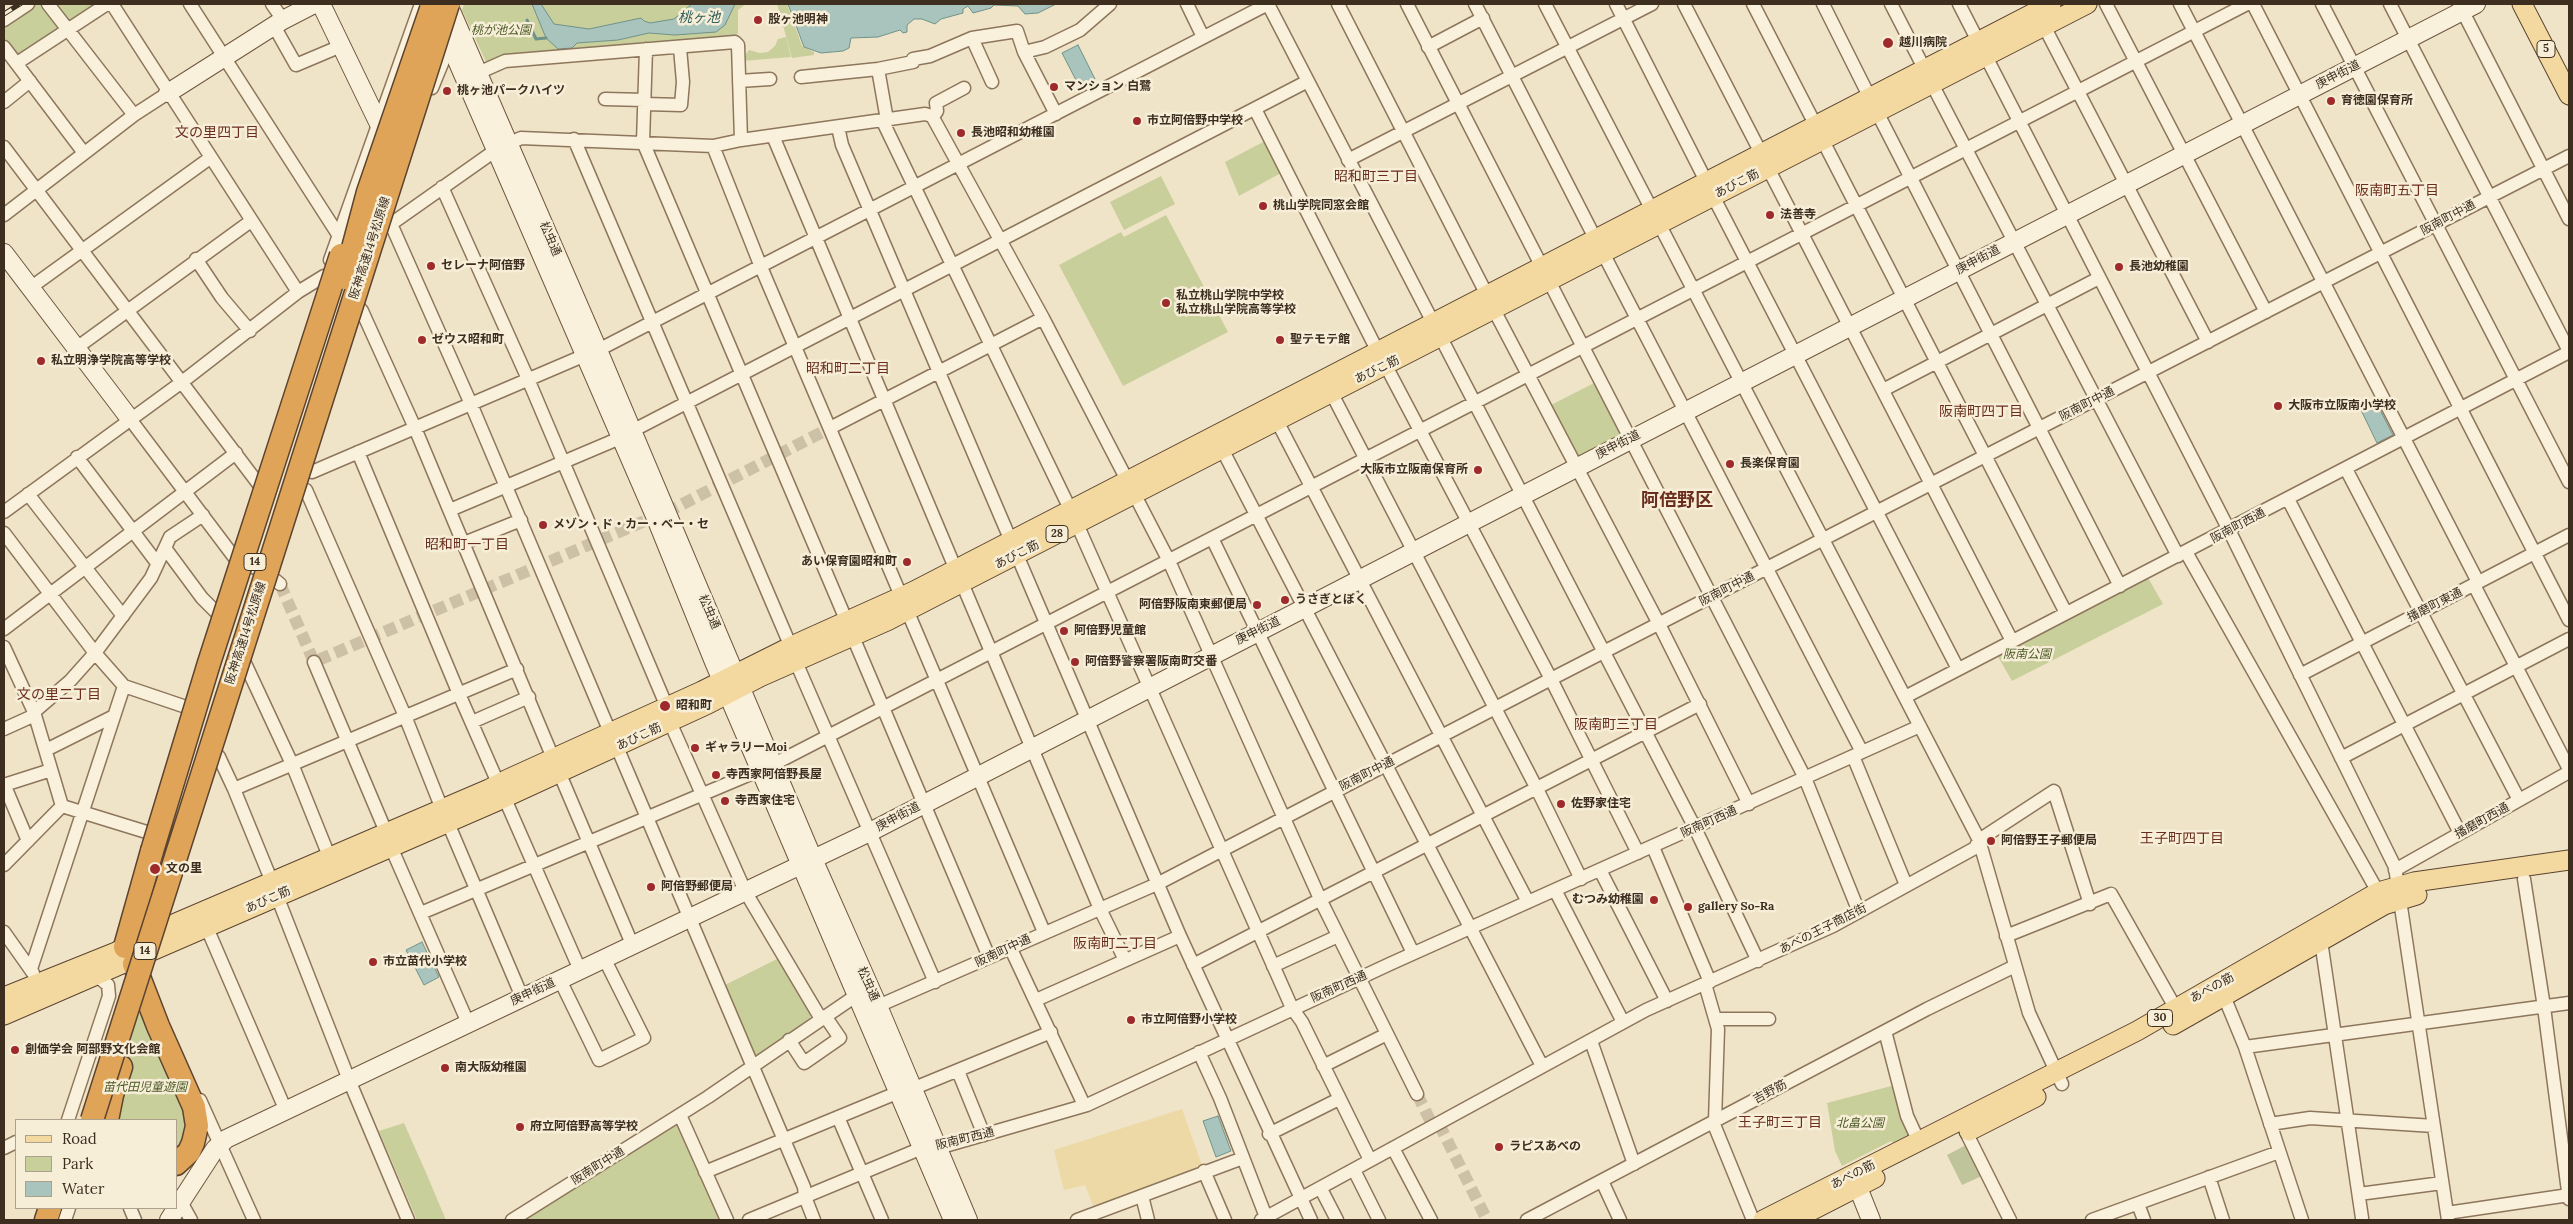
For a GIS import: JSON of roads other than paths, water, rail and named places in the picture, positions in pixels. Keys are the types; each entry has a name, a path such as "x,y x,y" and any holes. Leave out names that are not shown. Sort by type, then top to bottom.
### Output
{"highway":[{"name":"阪神高速14号松原線","path":"70,1119 342,292 368,192 444,5"},
{"name":"阪神高速14号松原線","path":"92,1119 155,928 444,5"},
{"path":"178,1162 188,1152 193,1143 197,1126 194,1107 129,955 152,843 327,297 346,240 368,192"},
{"path":"107,1119 112,1095 138,1014 155,928"}],"main road":[{"name":"あびこ筋","path":"4,1015 97,976 129,955 155,928 274,889 445,816 668,715 794,654 905,604 1983,49 2041,11 2087,4"},
{"name":"5","path":"2522,4 2569,95"},
{"name":"5","path":"2535,4 2569,72"},
{"name":"あびこ筋","path":"1132,488 1222,449 1277,421 1331,392 1382,359"},
{"name":"あびこ筋","path":"4,997 34,975 129,955 208,928 329,856 389,839"},
{"name":"あべの筋","path":"1763,1220 1966,1132 2057,1074 2176,1009 2222,990 2378,892 2398,885 2569,860"},
{"name":"あべの筋","path":"2398,885 2524,880 2569,873"},
{"name":"あべの筋","path":"1793,1220 1919,1142 2321,941 2384,905 2398,885"}],"street":[{"path":"4,20 28,4"},
{"path":"48,4 134,115"},
{"path":"16,63 106,4"},
{"path":"112,4 298,292"},
{"path":"190,4 338,240"},
{"path":"272,4 296,65 341,46"},
{"path":"4,215 134,115 278,23 314,4"},
{"path":"321,4 379,124"},
{"path":"62,806 84,812 152,843 189,708 234,558 260,486 280,410 324,276 421,4"},
{"path":"1024,52 1045,47 1080,30 1110,4"},
{"path":"1187,4 1203,38"},
{"path":"303,470 312,472 592,353 1268,4 1695,828 1758,961"},
{"path":"1338,4 1490,302 1659,624 1750,804"},
{"path":"1407,4 1805,778 1859,912"},
{"path":"1476,4 1686,410 1857,754 1906,885"},
{"path":"1545,4 1920,726 1977,844 2029,1013 2057,1074"},
{"path":"1616,4 1746,261 1958,669"},
{"path":"1348,160 1652,4"},
{"path":"1684,4 2012,641"},
{"path":"1753,4 2066,614"},
{"path":"1822,4 2120,586"},
{"path":"1891,4 2096,399 2182,554 2378,892"},
{"path":"1959,4 2229,530 2341,758 2398,885 2447,1217 2569,1195"},
{"path":"2106,4 2138,62 2266,312"},
{"path":"2180,4 2404,439 2569,770"},
{"path":"421,913 767,767 1476,403 1965,147 2021,122 2247,4"},
{"path":"2254,4 2569,620"},
{"path":"2322,4 2569,482"},
{"path":"2390,4 2569,352"},
{"name":"松虫通","path":"444,5 450,44 502,147 592,353 626,434 655,516 732,684 806,862 857,995 905,1090 930,1148 968,1220"},
{"name":"松虫通","path":"444,5 478,73 502,147"},
{"path":"2466,6 2569,219"},
{"name":"庚申街道","path":"220,1143 632,944 870,832 1209,654 1306,607 2066,213 2300,95 2408,39 2466,6"},
{"path":"2041,11 2079,92 2208,342"},
{"path":"1428,46 1483,18"},
{"path":"801,77 878,69 913,62 913,59 930,56 972,38 1017,31 1024,52 1056,114"},
{"path":"972,38 992,82"},
{"path":"478,73 505,61 735,42 738,46 741,140"},
{"path":"155,928 378,234 387,222 450,44"},
{"path":"4,47 84,152"},
{"path":"606,99 681,105 683,82 680,48"},
{"path":"646,49 643,142 989,957"},
{"path":"878,69 886,126 952,265 993,344 1074,518 1292,1008 1302,1022 1370,1160"},
{"path":"739,81 770,78"},
{"path":"4,102 30,81"},
{"path":"450,510 563,463 626,434 1308,81"},
{"path":"934,117 937,111 936,102 964,88"},
{"path":"1255,108 1382,359 1551,679 1638,853"},
{"path":"338,240 387,222 442,188 502,147 521,138 713,146 741,140 838,128 927,114 934,117 1043,318 1169,561 1321,901 1358,979 1417,1094"},
{"path":"838,128 842,145 869,211 1088,718 1157,884 1269,1134 1311,1220"},
{"path":"773,136 815,239 886,399 1100,909 1124,960"},
{"path":"574,139 828,736 935,982"},
{"path":"713,146 760,267 796,346 1044,932"},
{"path":"4,147 260,486"},
{"name":"阪南町中通","path":"878,1006 1157,884 1386,764 2569,156"},
{"path":"30,288 210,158"},
{"path":"442,188 528,379 668,715 745,890 823,1018 840,1038 804,1063 789,1040"},
{"path":"75,349 250,220"},
{"path":"387,222 507,487 688,918 804,1187 805,1197 814,1220"},
{"path":"338,240 378,234"},
{"path":"4,253 234,558 269,575 280,584"},
{"path":"196,260 222,298 250,330"},
{"path":"4,512 182,382 298,292 324,276"},
{"path":"1883,390 2099,278"},
{"path":"356,304 362,311 415,428 632,944"},
{"path":"830,428 1043,318"},
{"name":"阪南町西通","path":"1904,697 2569,352"},
{"path":"1331,392 1537,789 1581,878"},
{"path":"1277,421 1528,902"},
{"path":"1222,449 1306,607 1542,1066"},
{"path":"358,452 459,694 580,970"},
{"path":"4,629 134,531 184,490 236,453"},
{"path":"77,458 157,563"},
{"path":"2346,469 2519,800"},
{"path":"298,486 306,490 405,716 522,998"},
{"path":"28,494 123,616"},
{"path":"2288,499 2460,833"},
{"path":"4,729 35,713 70,681 95,653 151,578 170,537 202,515"},
{"path":"464,544 521,520"},
{"path":"4,533 95,653 124,686 189,708"},
{"name":"播磨町東通","path":"2300,675 2569,535"},
{"path":"1212,538 1256,632 1336,790 1414,953"},
{"path":"165,548 202,598 218,614"},
{"path":"2341,758 2517,668 2569,639"},
{"path":"5,651 35,713 62,806"},
{"path":"243,659 292,764 329,856"},
{"path":"314,662 468,1023"},
{"path":"234,789 517,669"},
{"path":"34,975 124,686"},
{"path":"472,722 529,697"},
{"path":"1194,965 1700,704"},
{"path":"46,750 114,716"},
{"name":"阪南町西通","path":"749,1220 930,1148 984,1135 1084,1106 1292,1008 1750,804 1920,726"},
{"path":"213,750 219,757 234,789 349,1080 408,1220"},
{"path":"28,841 5,789 51,770"},
{"name":"播磨町西通","path":"2398,885 2460,833 2569,770"},
{"name":"あべの王子商店街","path":"1270,1218 1370,1160 1623,1022 1758,961 1859,912 1977,844 2054,791 2090,904"},
{"path":"4,865 62,806"},
{"path":"1652,847 1707,983 1718,1029 1714,1121 1753,1220"},
{"name":"松虫通","path":"806,862 878,1006 905,1090"},
{"path":"1600,870 1667,1001"},
{"path":"2524,880 2544,1007 2569,1199"},
{"path":"1555,890 1623,1022"},
{"path":"2006,936 2111,894 2176,1009"},
{"path":"208,928 286,1111"},
{"path":"4,932 34,975"},
{"path":"1036,1000 1180,936"},
{"path":"1273,966 1338,936"},
{"path":"2321,941 2362,1218"},
{"path":"1010,947 1084,1106"},
{"path":"129,955 143,968 254,1220"},
{"path":"560,980 599,1060 644,1038 604,958"},
{"name":"吉野筋","path":"1527,1220 2015,966"},
{"path":"70,1119 109,996 108,985 97,976"},
{"path":"2222,990 2245,1047 2302,1220"},
{"name":"阪南町中通","path":"512,1220 680,1115 857,995"},
{"path":"2245,1047 2569,1003"},
{"path":"1715,1019 1769,1019"},
{"path":"705,1172 1051,1032"},
{"path":"1885,1032 1907,1116 1919,1142"},
{"path":"1323,1066 1387,1034"},
{"path":"1590,1041 1634,1164"},
{"path":"1199,1052 1270,1218"},
{"path":"958,1071 984,1135"},
{"path":"1269,1134 1339,1099"},
{"path":"680,1115 727,1220"},
{"path":"838,1117 861,1175 882,1220"},
{"path":"2270,1124 2310,1118 2434,1126"},
{"path":"1966,1132 2010,1220"},
{"path":"178,1206 220,1143"},
{"name":"松虫通","path":"930,1148 953,1220"},
{"path":"1393,1148 1431,1220"},
{"path":"2092,1220 2279,1152"},
{"path":"1077,1220 1099,1216 1204,1171 1243,1158"},
{"path":"1354,1170 1379,1220"},
{"path":"1204,1171 1225,1220"},
{"path":"2209,1177 2223,1220"},
{"path":"1602,1181 1620,1220"},
{"path":"1856,1181 1871,1220"},
{"path":"2359,1194 2442,1183"},
{"path":"1321,1189 1337,1220"},
{"path":"1142,1196 1148,1220"},
{"path":"181,1202 191,1220"},
{"path":"2138,1204 2144,1220"},
{"path":"169,1220 176,1209"}],"water":[{"name":"桃ヶ池","path":"532,4 541,4 554,24 589,29 641,18 650,23 674,19 692,4 735,4 725,25 716,32 675,35 649,33 618,40 577,43 572,48 558,49 546,38"},
{"path":"788,4 1056,4 1038,13 1025,14 1018,6 994,5 991,8 973,13 968,6 963,9 963,13 941,19 935,24 922,19 914,19 907,25 907,32 903,33 900,30 878,37 851,38 849,48 843,51 821,53 804,47"},
{"path":"1078,45 1095,79 1079,86 1062,53"},
{"path":"2375,400 2393,435 2377,443 2360,408"},
{"path":"422,942 439,977 424,985 406,950"},
{"path":"1218,1116 1231,1151 1216,1157 1203,1121"}],"waterway":[{"path":"527,20 536,39 546,38"}],"tunnel":[{"path":"280,584 314,662 675,508 830,428"},
{"path":"1417,1094 1433,1126"},
{"path":"1439,1124 1487,1220"}],"railway":[{"path":"4,14 20,4"}],"place":[{"name":"股ヶ池明神","path":"758,20"},
{"name":"越川病院","path":"1888,43"},
{"name":"マンション 白鷺","path":"1054,87"},
{"name":"桃ヶ池パークハイツ","path":"447,91"},
{"name":"育徳園保育所","path":"2331,101"},
{"name":"市立阿倍野中学校","path":"1137,121"},
{"name":"長池昭和幼稚園","path":"961,133"},
{"name":"桃山学院同窓会館","path":"1263,206"},
{"name":"法善寺","path":"1770,215"},
{"name":"セレーナ阿倍野","path":"431,266"},
{"name":"長池幼稚園","path":"2119,267"},
{"name":"私立桃山学院中学校 私立桃山学院高等学校","path":"1166,303"},
{"name":"ゼウス昭和町","path":"422,340"},
{"name":"聖テモテ館","path":"1280,340"},
{"name":"私立明浄学院高等学校","path":"41,361"},
{"name":"大阪市立阪南小学校","path":"2278,406"},
{"name":"長楽保育園","path":"1730,464"},
{"name":"大阪市立阪南保育所","path":"1478,470"},
{"name":"メゾン・ド・カー・ベー・セ","path":"543,525"},
{"name":"あい保育園昭和町","path":"907,562"},
{"name":"うさぎとぼく","path":"1285,600"},
{"name":"阿倍野阪南東郵便局","path":"1257,605"},
{"name":"阿倍野児童館","path":"1064,631"},
{"name":"阿倍野警察署阪南町交番","path":"1075,662"},
{"name":"昭和町","path":"665,706"},
{"name":"ギャラリーMoi","path":"695,748"},
{"name":"寺西家阿倍野長屋","path":"716,775"},
{"name":"寺西家住宅","path":"725,801"},
{"name":"佐野家住宅","path":"1561,804"},
{"name":"阿倍野王子郵便局","path":"1991,841"},
{"name":"文の里","path":"155,869"},
{"name":"阿倍野郵便局","path":"651,887"},
{"name":"むつみ幼稚園","path":"1654,900"},
{"name":"gallery So-Ra","path":"1688,907"},
{"name":"市立苗代小学校","path":"373,962"},
{"name":"市立阿倍野小学校","path":"1131,1020"},
{"name":"創価学会 阿部野文化会館","path":"15,1050"},
{"name":"南大阪幼稚園","path":"445,1068"},
{"name":"府立阿倍野高等学校","path":"520,1127"},
{"name":"ラピスあべの","path":"1499,1147"}],"district":[{"name":"文の里四丁目","path":"217,133"},
{"name":"昭和町三丁目","path":"1376,177"},
{"name":"阪南町五丁目","path":"2397,191"},
{"name":"昭和町二丁目","path":"848,369"},
{"name":"阪南町四丁目","path":"1981,412"},
{"name":"阿倍野区","path":"1677,501"},
{"name":"昭和町一丁目","path":"467,545"},
{"name":"文の里二丁目","path":"59,695"},
{"name":"阪南町三丁目","path":"1616,725"},
{"name":"王子町四丁目","path":"2182,839"},
{"name":"阪南町二丁目","path":"1115,944"},
{"name":"王子町三丁目","path":"1780,1123"}],"park label":[{"name":"桃が池公園","path":"501,31"},
{"name":"阪南公園","path":"2027,655"},
{"name":"苗代田児童遊園","path":"145,1088"},
{"name":"北畠公園","path":"1860,1124"}]}
